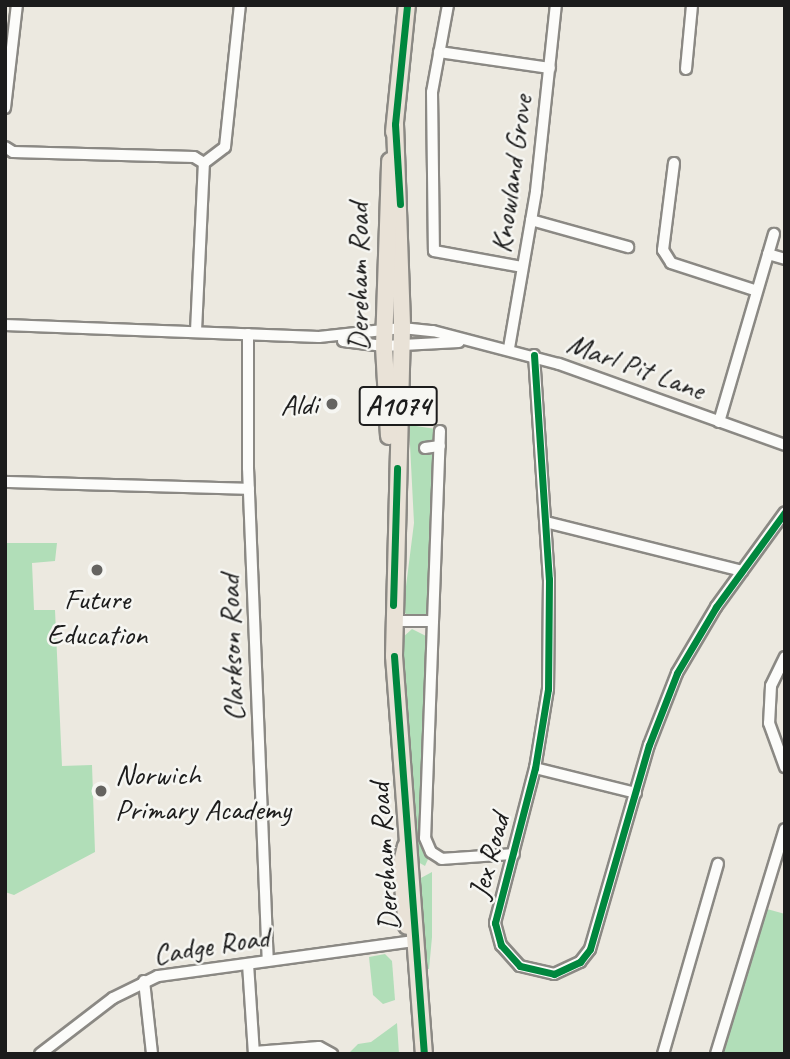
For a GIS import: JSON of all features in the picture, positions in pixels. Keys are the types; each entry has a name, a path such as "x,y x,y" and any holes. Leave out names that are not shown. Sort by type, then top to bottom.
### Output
{"highway":[{"name":"Dereham Road","path":"395,515 384,338 386,185 407,5"},
{"name":"Dereham Road","path":"395,124 402,336 393,621 406,846 401,866 404,915 413,941 424,1054"}],"street":[{"path":"5,108 17,5"},
{"path":"196,331 204,163 225,147 240,5"},
{"path":"448,5 432,92 434,251 523,267"},
{"name":"Knowland Grove","path":"509,348 531,220 556,5"},
{"path":"686,69 692,5"},
{"path":"439,52 550,68"},
{"path":"5,147 13,152 132,150 194,157 204,163"},
{"path":"674,163 663,250 671,263 757,291"},
{"path":"531,220 628,247"},
{"path":"719,422 774,234"},
{"path":"768,254 785,259"},
{"name":"Marl Pit Lane","path":"5,325 320,337 402,336 509,348 785,445"},
{"name":"Clarkson Road","path":"248,334 249,489 268,961"},
{"name":"Jex Road","path":"534,355 546,522 548,689 535,768 495,923 501,945 514,962 534,973 564,971 585,956 594,941 636,793 677,673 742,571 785,513"},
{"name":"Dereham Road","path":"440,431 425,838 431,852 442,859"},
{"path":"425,448 440,446"},
{"path":"5,482 249,489"},
{"path":"546,522 742,571"},
{"path":"393,621 433,621"},
{"path":"785,657 771,686 769,723 785,767"},
{"path":"535,768 636,793"},
{"path":"716,1054 785,830"},
{"name":"Jex Road","path":"442,859 514,854"},
{"path":"663,1054 718,864"},
{"name":"Cadge Road","path":"40,1054 93,1011 144,981 413,941"},
{"path":"248,964 254,1053 319,1046 332,1054"},
{"path":"144,981 152,1054"}],"green space":[{"path":"409,425 436,429 429,452 435,457 429,610 426,617 409,618 403,610 414,523"},
{"path":"5,543 57,543 55,561 32,563 34,610 55,610 62,766 92,765 95,852 14,895 5,892"},
{"path":"412,629 428,637 429,857 425,866 418,862 402,647 402,638"},
{"path":"432,872 432,937 429,969 425,969 419,879"},
{"path":"767,909 785,914 783,1054 723,1054"},
{"path":"385,954 392,961 395,1000 383,1004 373,995 369,957"},
{"path":"397,1023 399,1054 348,1054 358,1044 371,1042"}],"cycle path":[{"path":"400,204 395,124 407,5"},
{"path":"534,355 549,579 548,689 535,768 495,923 501,945 520,966 554,974 580,962 590,949 649,745 677,673 716,607 785,512"},
{"path":"393,605 397,468"},
{"path":"394,656 424,1054"}],"place":[{"name":"Aldi","path":"332,404"},
{"name":"Future Education","path":"97,570"},
{"name":"Norwich Primary Academy","path":"101,791"}]}
